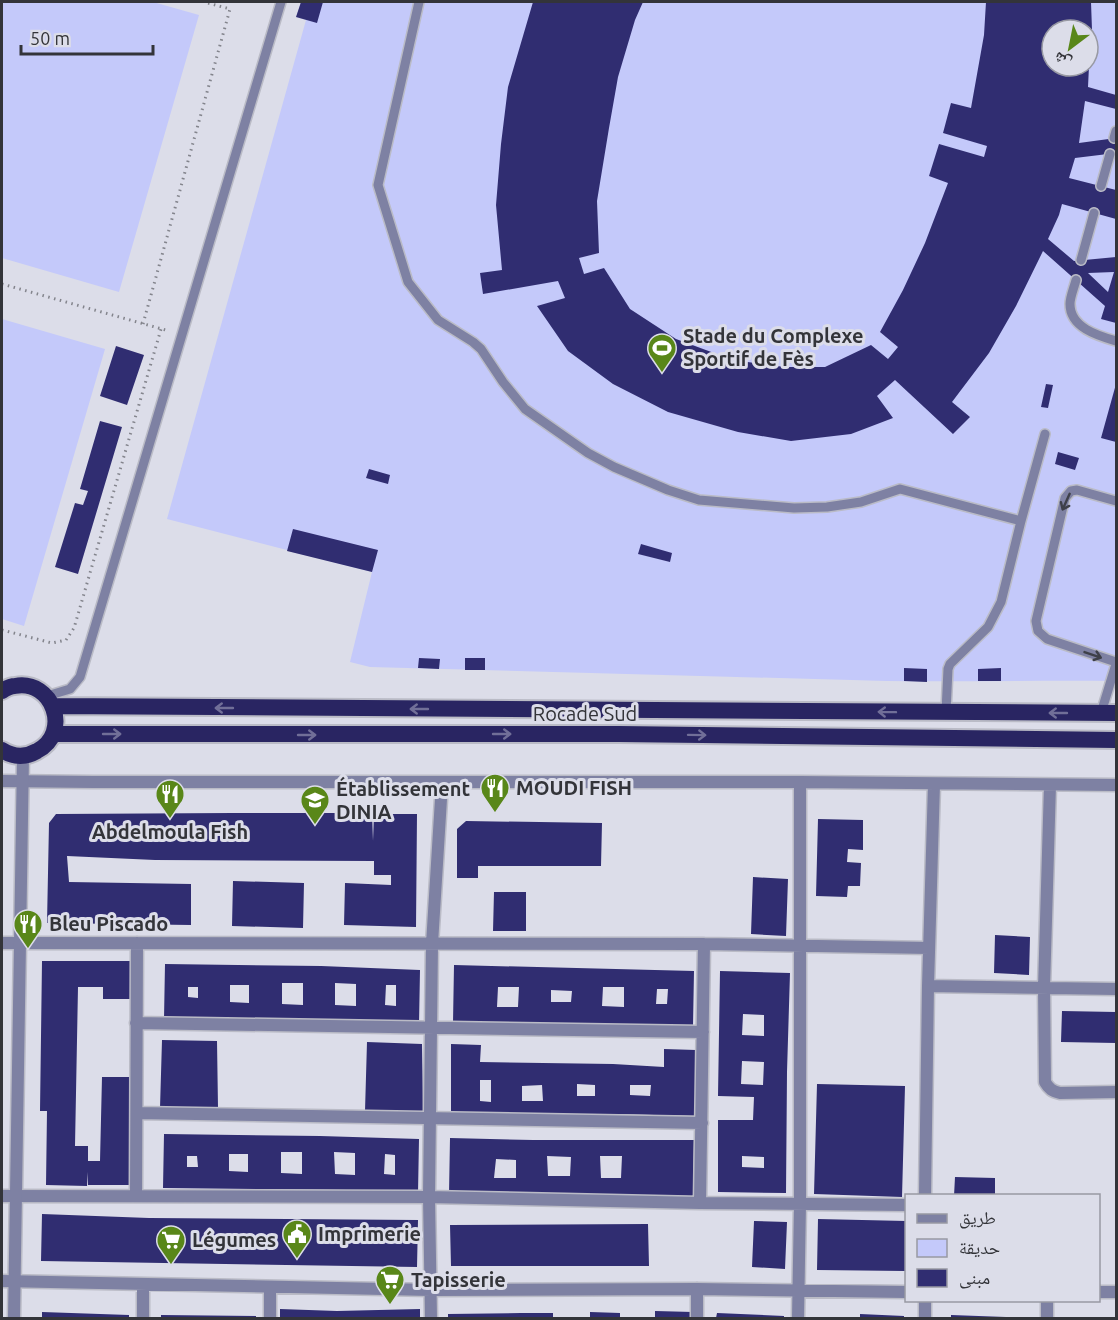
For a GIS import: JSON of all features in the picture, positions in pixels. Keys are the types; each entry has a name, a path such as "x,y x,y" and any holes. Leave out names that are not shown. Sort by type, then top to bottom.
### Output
{"highway":[{"name":"Rocade Sud","path":"2,691 14,686 26,686 37,689 50,701 1109,713"},
{"path":"2,750 23,756 32,754 48,743 56,720 50,701"},
{"name":"Rocade Sud","path":"53,734 619,734 1116,740"}],"street":[{"path":"14,1318 8,1282 15,1196 23,756"},
{"path":"2,781 1116,784"},
{"path":"798,1318 800,782"},
{"path":"431,1318 429,1197 432,944 442,783"},
{"path":"925,1194 934,784"},
{"path":"1050,785 1044,988 1045,1083 1052,1091 1059,1093 1116,1092"},
{"path":"2,943 704,944 929,948"},
{"path":"136,1196 137,943"},
{"path":"700,1203 704,944"},
{"path":"928,986 1116,989"},
{"path":"136,1023 703,1032"},
{"path":"137,1113 702,1123"},
{"path":"2,1196 429,1197 905,1205"},
{"path":"8,1282 430,1290 798,1289 905,1292"},
{"path":"143,1284 143,1318"},
{"path":"270,1288 270,1318"},
{"path":"697,1289 697,1318"},
{"path":"1100,1292 1116,1292"},
{"path":"925,1302 925,1318"},
{"path":"1047,1302 1047,1318"}],"lane":[{"path":"50,701 70,689 80,677 281,2"},
{"path":"419,2 378,184 408,282 438,320 473,342 525,409 588,453 614,467 668,490 699,500 794,508 826,507 861,502 900,489 1021,521"},
{"path":"1101,186 1110,154"},
{"path":"1081,260 1094,213"},
{"path":"1076,280 1070,306 1074,317 1080,325 1096,335 1116,341"},
{"path":"946,712 950,664 988,627 1001,602 1045,434"},
{"path":"1109,713 1116,663 1047,639 1038,631 1036,621 1065,498 1071,491 1077,490 1116,501"}],"path":[{"path":"143,324 230,9 204,2"},
{"path":"2,284 182,335"},
{"path":"2,630 52,643 66,640 74,628 161,329"}],"green space":[{"path":"2,2 153,2 199,15 119,292 2,258"},
{"name":"Stade du Complexe Sportif de Fès","path":"301,2 1116,2 1116,681 887,681 370,667 350,662 372,572 167,519 306,20 296,17"},
{"path":"2,319 105,349 24,626 2,619"}],"building":[{"path":"301,2 323,2 317,23 296,17"},
{"path":"533,2 643,2 635,20 618,77 609,128 597,201 599,253 579,258 584,274 604,268 630,309 676,339 733,360 785,367 825,367 871,345 888,359 898,347 880,332 925,243 948,183 929,176 939,144 984,157 987,146 943,133 951,103 971,108 984,35 986,2 1091,2 1092,18 1040,18 1040,78 1088,78 1088,87 1116,95 1116,109 1085,101 1079,143 1116,138 1116,153 1075,158 1069,178 1116,190 1116,219 1062,204 1048,239 1074,261 1116,257 1116,323 1101,319 1105,306 1043,251 1016,306 989,353 952,402 970,417 953,434 895,380 877,396 893,418 851,434 791,441 738,432 668,412 613,384 568,351 537,306 565,298 558,281 483,294 480,273 502,270 496,205 508,87","holes":["1114,272 1108,292 1088,273"]},
{"path":"116,346 144,355 127,405 100,396"},
{"path":"1046,384 1053,385 1048,408 1041,407"},
{"path":"1116,384 1116,442 1101,438"},
{"path":"100,421 122,427 78,574 55,567 75,503 83,505 88,491 80,489"},
{"path":"1058,452 1079,458 1075,470 1055,464"},
{"path":"369,469 390,475 388,484 366,478"},
{"path":"293,529 378,550 372,572 287,551"},
{"path":"641,544 672,553 670,562 638,554"},
{"path":"419,658 440,659 439,669 418,668"},
{"path":"465,658 485,658 485,670 465,670"},
{"path":"904,668 927,669 927,682 904,681"},
{"path":"1001,668 1001,681 978,681 978,669"},
{"path":"372,813 373,841 374,814 417,814 416,927 344,925 345,883 391,885 391,875 374,875 374,861 155,860 67,856 69,882 191,884 191,925 47,923 49,823 56,814"},
{"path":"818,819 863,820 863,850 848,849 847,862 861,863 860,886 848,886 847,897 816,896"},
{"path":"466,821 602,823 601,866 478,866 478,878 457,878 457,829"},
{"path":"753,877 788,879 786,936 751,934"},
{"path":"233,881 304,883 303,928 232,926"},
{"path":"494,892 526,892 526,931 493,931"},
{"path":"995,935 1030,937 1029,975 994,973"},
{"path":"42,961 133,961 133,999 103,999 103,987 78,987 75,1146 88,1146 88,1161 100,1161 102,1077 133,1077 132,1185 88,1185 88,1172 87,1186 46,1185 47,1111 40,1111"},
{"path":"165,964 420,970 419,1024 164,1019","holes":["282,983 303,983 303,1005 282,1004","335,983 356,984 356,1006 335,1005","230,985 249,985 249,1003 230,1002","386,985 396,985 396,1006 385,1005","188,987 198,987 198,998 188,997"]},
{"path":"454,965 694,971 693,1026 453,1023","holes":["498,987 519,987 518,1007 497,1007","603,987 624,987 624,1007 602,1006","657,989 668,989 667,1004 656,1004","551,990 572,991 571,1002 551,1002"]},
{"path":"720,971 790,973 786,1193 718,1192 718,1120 753,1120 754,1097 718,1096","holes":["743,1014 764,1015 764,1036 742,1035","742,1061 764,1062 763,1085 741,1084","742,1156 764,1157 764,1168 742,1167"]},
{"path":"1062,1011 1116,1012 1116,1043 1061,1042"},
{"path":"162,1040 217,1041 218,1108 160,1108"},
{"path":"367,1042 422,1044 423,1111 365,1111"},
{"path":"451,1044 481,1045 480,1062 664,1067 664,1049 696,1050 696,1116 451,1115","holes":["480,1080 491,1080 491,1102 480,1101","577,1084 595,1085 595,1096 577,1096","542,1085 543,1101 522,1101 522,1086","630,1085 651,1085 650,1096 630,1095"]},
{"path":"817,1084 905,1086 902,1197 814,1194"},
{"path":"164,1134 419,1139 418,1193 163,1188","holes":["281,1152 302,1152 302,1174 281,1173","334,1152 355,1153 355,1175 335,1174","229,1154 248,1154 248,1172 229,1171","385,1154 395,1155 395,1175 384,1174","187,1156 197,1156 198,1167 187,1167"]},
{"path":"450,1138 694,1140 693,1196 449,1194","holes":["547,1156 571,1157 570,1176 548,1176","600,1156 622,1156 621,1178 601,1178","496,1159 516,1160 516,1178 494,1178"]},
{"path":"955,1177 995,1178 995,1194 954,1194"},
{"path":"42,1214 149,1218 418,1220 417,1267 41,1261"},
{"path":"818,1219 905,1221 905,1271 817,1270"},
{"path":"754,1221 787,1222 785,1269 752,1267"},
{"path":"648,1224 649,1266 451,1266 450,1225"},
{"path":"280,1309 337,1311 420,1309 420,1318 280,1318"},
{"path":"655,1311 693,1312 693,1318 655,1318"},
{"path":"42,1312 129,1315 129,1318 42,1318"},
{"path":"590,1312 620,1313 620,1318 590,1318"},
{"path":"553,1313 553,1318 448,1318 448,1314"},
{"path":"717,1313 784,1316 784,1318 716,1318"},
{"path":"860,1314 904,1316 904,1318 860,1318"},
{"path":"161,1315 256,1316 256,1318 161,1318"},
{"path":"951,1315 1006,1317 1006,1318 951,1318"}],"place":[{"name":"Stade du Complexe Sportif de Fès","path":"662,374"},
{"name":"MOUDI FISH","path":"495,814"},
{"name":"Abdelmoula Fish","path":"170,820"},
{"name":"Établissement DINIA","path":"315,826"},
{"name":"Bleu Piscado","path":"28,950"},
{"name":"Imprimerie","path":"297,1260"},
{"name":"Légumes","path":"171,1266"},
{"name":"Tapisserie","path":"390,1306"}]}
